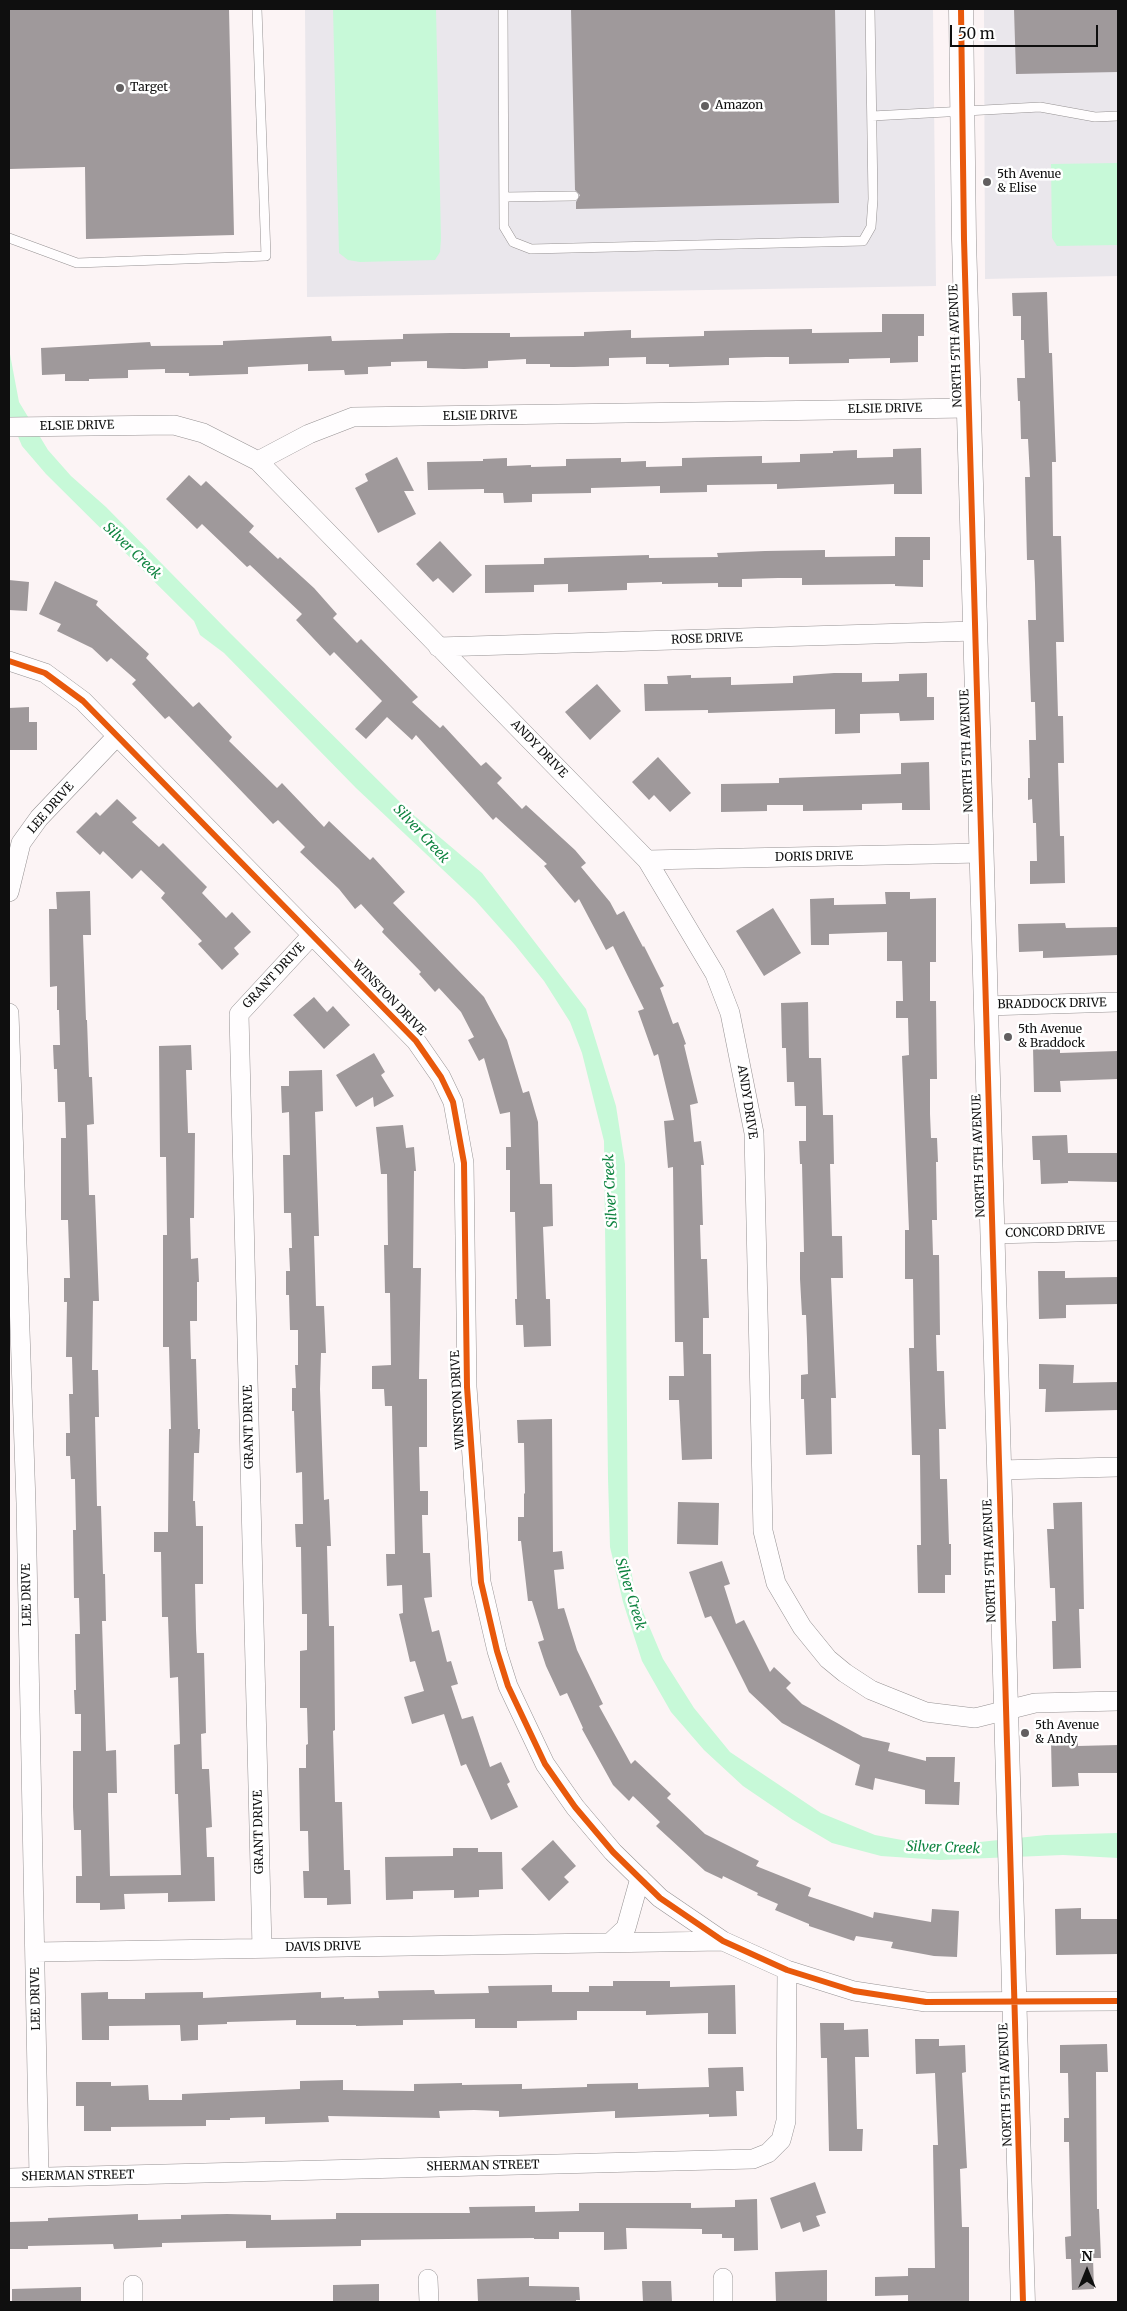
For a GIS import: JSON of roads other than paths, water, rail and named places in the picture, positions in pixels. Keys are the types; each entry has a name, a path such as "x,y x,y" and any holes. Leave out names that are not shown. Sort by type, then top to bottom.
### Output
{"street":[{"name":"NORTH 5TH AVENUE","path":"961,9 981,853 1023,2302"},
{"name":"ELSIE DRIVE","path":"9,427 174,425 203,434 258,461 309,434 353,418 969,408"},
{"name":"ANDY DRIVE","path":"258,461 647,860 715,974 730,1013 754,1133 763,1531 776,1583 815,1644 845,1673 871,1690 926,1712 975,1718 1035,1703 1118,1701"},
{"name":"ROSE DRIVE","path":"438,647 975,631"},
{"name":"WINSTON DRIVE","path":"9,661 45,673 83,701 416,1041 441,1077 453,1102 464,1163 467,1387 481,1582 489,1619 508,1686 545,1764 575,1807 613,1852 660,1898 723,1941 787,1970 854,1991 926,2002 1014,2000 1118,2001"},
{"name":"LEE DRIVE","path":"9,892 22,843 39,818 117,736"},
{"name":"DORIS DRIVE","path":"647,860 981,853"},
{"name":"GRANT DRIVE","path":"262,1948 239,1014 312,935"},
{"name":"BRADDOCK DRIVE","path":"986,1006 1118,1002"},
{"name":"LEE DRIVE","path":"9,1013 17,1503 35,1952 39,2177"},
{"name":"CONCORD DRIVE","path":"992,1234 1118,1230"},
{"path":"999,1470 1118,1467"},
{"path":"612,1942 626,1928 640,1878"},
{"name":"DAVIS DRIVE","path":"35,1952 723,1941"},
{"name":"SHERMAN STREET","path":"9,2178 753,2159 768,2153 781,2140 786,2121 787,1970"},
{"path":"723,2278 723,2302"},
{"path":"428,2279 429,2302"}],"lane":[{"path":"9,238 77,263 266,256 257,9"},
{"path":"503,9 504,226 513,242 531,249 863,241 871,226 873,199 870,9"},
{"path":"872,116 1040,107 1086,116 1118,116"},
{"path":"504,197 574,196"}],"water":[{"path":"333,9 436,9 441,239 440,252 435,260 360,262 348,260 339,253"},
{"path":"1118,163 1118,245 1057,246 1052,238 1051,164"},
{"name":"Silver Creek","path":"9,349 19,402 48,450 71,476 106,507 410,812 482,873 586,1009 616,1106 625,1164 628,1552 635,1593 663,1659 694,1708 730,1752 821,1813 875,1835 918,1843 961,1844 1046,1835 1118,1833 1118,1858 1063,1855 940,1860 881,1856 832,1843 793,1820 743,1786 704,1750 671,1712 642,1661 623,1602 610,1547 604,1141 582,1053 570,1022 544,981 475,900 356,788 224,653 200,635 194,621 46,474 22,446 9,415"}],"place":[{"name":"Target","path":"120,88"},
{"name":"Amazon","path":"705,106"},
{"name":"5th Avenue & Elise","path":"987,182"},
{"name":"5th Avenue & Braddock","path":"1008,1037"},
{"name":"5th Avenue & Andy","path":"1025,1733"}]}
